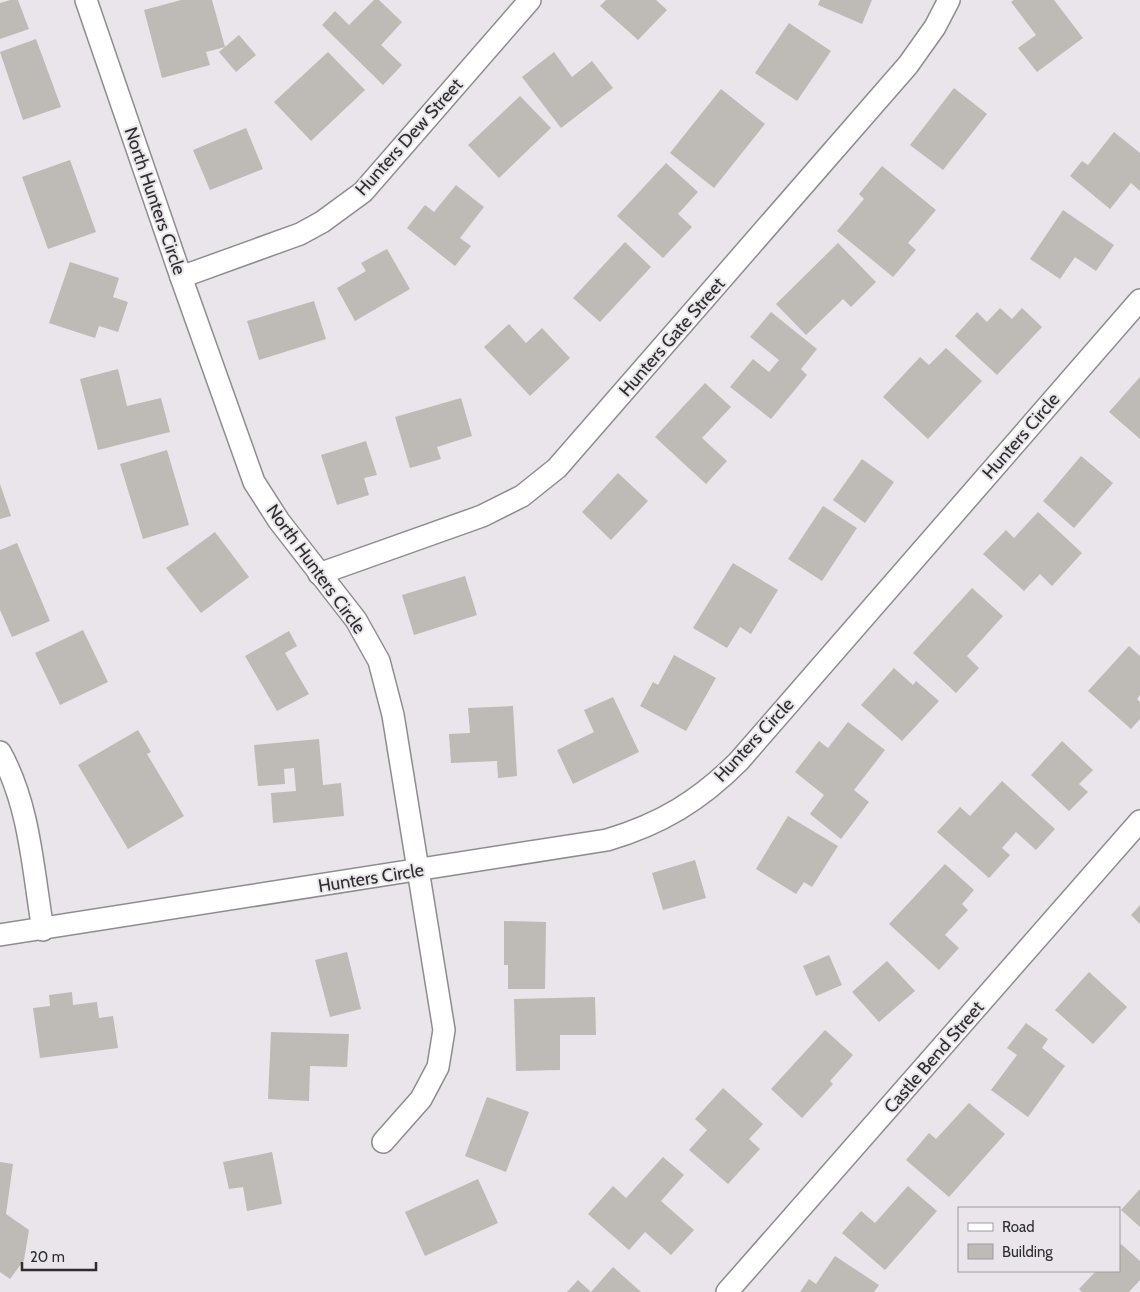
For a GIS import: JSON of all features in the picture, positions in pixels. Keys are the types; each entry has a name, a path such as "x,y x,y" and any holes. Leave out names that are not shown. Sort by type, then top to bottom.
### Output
{"street":[{"name":"North Hunters Circle","path":"86,0 254,482 278,522 356,620 379,661 393,715 444,1030 438,1067 421,1099 383,1142"},
{"name":"Hunters Dew Street","path":"181,277 300,234 322,222 362,192 530,0"},
{"name":"Hunters Gate Street","path":"319,574 482,516 522,496 557,468 908,66 935,27 949,0"},
{"name":"Hunters Circle","path":"0,936 607,840 632,833 679,811 720,779 1140,300"},
{"path":"0,752 16,787 22,809 43,930"},
{"name":"Castle Bend Street","path":"727,1292 1140,821"}],"building":[{"path":"18,0 29,29 0,39 0,3"},
{"path":"181,0 212,0 225,47 206,52 210,65 162,78 144,10"},
{"path":"374,0 379,0 402,22 381,45 402,65 383,85 322,25 335,11 349,25"},
{"path":"606,0 656,0 667,10 638,40 600,6"},
{"path":"820,0 872,0 862,24 818,5"},
{"path":"1014,0 1054,0 1083,38 1037,72 1018,48 1036,35 1011,2"},
{"path":"789,23 831,51 797,101 755,73"},
{"path":"239,35 256,55 236,72 219,52"},
{"path":"36,39 61,107 23,120 0,52"},
{"path":"328,52 365,90 311,141 274,102"},
{"path":"554,52 572,77 592,61 613,88 561,128 522,77"},
{"path":"954,88 987,114 943,170 910,145"},
{"path":"721,89 765,124 714,188 670,153"},
{"path":"520,96 551,128 499,178 468,145"},
{"path":"246,128 263,169 210,190 193,150"},
{"path":"1114,132 1140,153 1140,191 1131,183 1110,209 1070,176 1082,161 1088,165"},
{"path":"70,160 96,232 48,249 22,177"},
{"path":"666,163 698,192 678,214 692,227 663,258 617,216"},
{"path":"882,166 936,210 908,243 916,250 893,277 837,231 864,199 859,194"},
{"path":"456,185 484,207 460,238 471,246 455,266 407,228 425,205 434,212"},
{"path":"1063,210 1114,245 1096,271 1075,257 1060,279 1030,259"},
{"path":"625,242 651,267 600,322 573,298"},
{"path":"838,243 876,282 851,307 843,299 806,335 776,304"},
{"path":"387,249 410,289 355,321 337,288 366,271 361,263"},
{"path":"70,262 119,278 113,297 128,302 118,332 99,326 95,338 49,323"},
{"path":"314,301 326,339 259,360 247,321"},
{"path":"1000,308 1012,319 1022,308 1042,327 997,375 955,336 977,312 987,322"},
{"path":"771,312 817,349 801,369 807,375 771,419 730,387 753,359 769,372 779,360 750,337"},
{"path":"509,324 526,343 542,328 570,358 530,396 484,347"},
{"path":"946,348 982,381 928,439 883,397 920,357 929,365"},
{"path":"118,369 127,406 161,398 170,432 98,450 80,379"},
{"path":"1140,377 1140,439 1109,412"},
{"path":"705,383 731,407 702,438 727,461 706,484 655,437"},
{"path":"461,398 472,436 437,447 441,459 410,468 395,417"},
{"path":"366,441 377,475 364,478 369,495 337,505 321,455"},
{"path":"167,450 189,525 143,539 120,464"},
{"path":"1081,456 1113,483 1074,528 1043,501"},
{"path":"862,459 894,482 865,523 833,500"},
{"path":"618,473 648,501 611,540 582,512"},
{"path":"0,484 11,516 0,519"},
{"path":"823,506 857,528 822,581 788,559"},
{"path":"1038,512 1082,553 1052,586 1040,574 1024,591 983,554 1006,530 1014,538"},
{"path":"215,532 249,577 201,613 166,568"},
{"path":"17,543 50,621 12,637 0,610 0,550"},
{"path":"733,563 778,590 751,634 740,627 727,648 693,628"},
{"path":"465,576 477,615 414,635 402,595"},
{"path":"972,588 1003,616 967,656 979,668 956,693 913,653"},
{"path":"83,630 108,682 60,705 35,653"},
{"path":"289,631 297,646 285,653 309,694 277,711 245,656"},
{"path":"1129,646 1140,656 1140,695 1137,699 1140,702 1140,719 1131,729 1088,691"},
{"path":"674,655 716,678 686,731 640,706 653,682 658,685"},
{"path":"894,668 913,685 916,681 939,701 902,741 861,705"},
{"path":"613,697 639,752 573,784 557,750 594,732 584,710"},
{"path":"513,706 517,776 498,778 497,761 451,763 449,734 470,733 468,708"},
{"path":"848,722 885,750 854,790 869,802 841,839 810,814 824,795 795,772 819,741 828,748"},
{"path":"138,730 151,752 147,754 184,816 128,849 78,765"},
{"path":"319,739 323,785 341,783 344,816 273,823 271,793 296,791 294,768 284,769 285,784 258,786 254,745"},
{"path":"1062,741 1093,770 1079,784 1088,792 1069,811 1031,775"},
{"path":"1002,781 1055,829 1036,850 1016,832 1002,848 1010,855 989,878 937,832 960,807 970,816"},
{"path":"788,816 838,846 812,887 804,882 796,894 756,869"},
{"path":"695,860 706,898 663,910 652,873"},
{"path":"945,864 974,890 962,904 968,910 945,935 959,948 939,970 889,924"},
{"path":"1140,905 1140,924 1131,915"},
{"path":"504,921 546,922 545,989 508,989 508,965 504,965"},
{"path":"347,952 361,1009 330,1017 315,960"},
{"path":"829,955 842,985 816,996 803,966"},
{"path":"887,961 915,991 879,1022 852,992"},
{"path":"1089,972 1127,1007 1093,1044 1055,1010"},
{"path":"72,992 73,1005 97,1002 99,1018 113,1016 118,1048 40,1058 33,1008 50,1006 49,995"},
{"path":"595,997 596,1035 560,1035 560,1070 516,1071 514,999"},
{"path":"1026,1023 1048,1039 1042,1048 1065,1066 1028,1117 991,1090 1017,1055 1007,1048"},
{"path":"825,1030 853,1055 830,1081 833,1084 802,1118 771,1089"},
{"path":"271,1032 349,1034 347,1067 310,1066 309,1101 268,1099"},
{"path":"723,1088 763,1124 749,1139 760,1149 728,1184 689,1150 707,1130 695,1119"},
{"path":"487,1097 529,1112 506,1172 465,1156"},
{"path":"969,1103 1005,1134 949,1197 906,1160 929,1133 936,1139"},
{"path":"272,1152 282,1204 247,1211 243,1187 229,1189 223,1162"},
{"path":"663,1157 684,1175 661,1201 694,1230 671,1255 645,1232 629,1250 588,1214 613,1186 626,1198"},
{"path":"0,1162 13,1164 6,1214 29,1230 24,1260 10,1279 0,1272"},
{"path":"478,1179 498,1223 425,1256 405,1212"},
{"path":"908,1186 937,1211 885,1270 842,1233 861,1211 875,1223"},
{"path":"1140,1189 1140,1227 1121,1210"},
{"path":"1120,1245 1140,1261 1140,1280 1129,1292 1082,1292 1079,1289 1095,1272 1120,1272"},
{"path":"835,1256 879,1285 874,1292 800,1292 809,1279 816,1284"},
{"path":"613,1267 641,1292 591,1292"},
{"path":"578,1280 591,1292 567,1292"}]}
